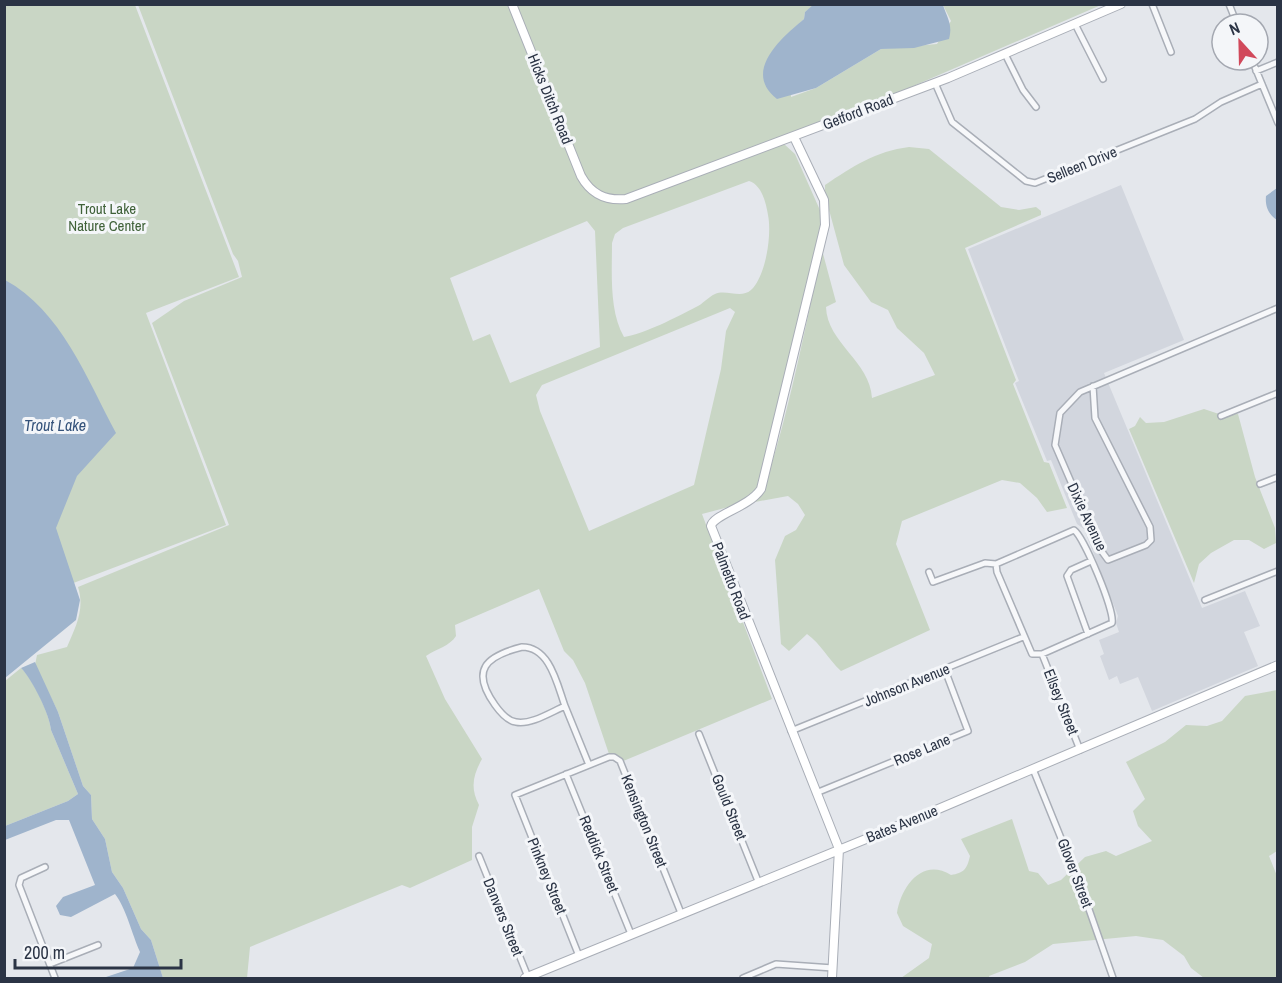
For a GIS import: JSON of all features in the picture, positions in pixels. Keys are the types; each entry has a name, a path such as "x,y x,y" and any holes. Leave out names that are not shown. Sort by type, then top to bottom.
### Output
{"street":[{"name":"Hicks Ditch Road","path":"512,4 581,176 592,191"},
{"name":"Getford Road","path":"592,191 608,199 626,199 935,83 1121,4"},
{"path":"1152,4 1171,52"},
{"path":"1075,24 1103,80"},
{"path":"1005,54 1023,90 1036,107"},
{"path":"1256,72 1278,123"},
{"name":"Selleen Drive","path":"935,83 952,122 1026,181 1035,183 1195,118 1228,99 1262,84"},
{"name":"Palmetto Road","path":"794,137 824,200 825,225 761,489 749,503 715,518 711,526 839,849 832,978"},
{"name":"Dixie Avenue","path":"1093,386 1095,418 1150,527 1151,540 1146,545 1108,560 1100,549 1054,445 1060,413 1080,392 1093,386 1278,308"},
{"path":"1221,416 1278,393"},
{"path":"1260,484 1278,477"},
{"path":"929,572 933,582 985,563 996,564 1071,530 1078,532 1092,561 1110,604 1112,623 1042,654 1032,654 996,572 996,564"},
{"path":"1088,634 1067,576 1071,570 1092,561"},
{"path":"1205,600 1278,571"},
{"name":"Johnson Avenue","path":"791,732 1023,637"},
{"path":"565,706 524,722 511,721 498,709 485,691 482,680 484,669 490,660 507,652 522,647 534,649 548,663 589,765"},
{"name":"Ellsey Street","path":"1042,654 1080,750"},
{"name":"Bates Avenue","path":"526,978 1080,750 1278,665"},
{"name":"Rose Lane","path":"816,793 968,731 945,670"},
{"name":"Gould Street","path":"699,734 758,881"},
{"name":"Kensington Street","path":"515,795 609,757 620,761 681,913"},
{"name":"Glover Street","path":"1033,769 1084,895 1113,978"},
{"name":"Reddick Street","path":"566,774 631,934"},
{"name":"Pinkney Street","path":"515,795 579,956"},
{"name":"Danvers Street","path":"479,856 526,978"},
{"path":"45,867 21,878 19,885 55,978"},
{"path":"50,964 98,945"},
{"path":"743,978 770,965 789,964 832,969"}],"shaded area":[{"path":"1121,185 1184,340 1104,373 1202,608 1245,591 1260,626 1244,632 1258,666 1152,711 1138,677 1120,684 1117,676 1109,680 1100,656 1104,654 1099,640 1119,632 1116,623 1118,616 1084,529 1077,524 1051,460 1047,461 1015,383 1019,381 968,249"}],"green space":[{"name":"Trout Lake Nature Center","path":"5,5 135,5 239,277 146,313 226,525 5,609"},
{"path":"138,5 509,5 588,192 592,195 606,201 626,202 784,144 795,154 823,217 758,487 740,504 702,514 772,699 621,762 610,757 585,683 573,660 564,651 539,589 455,625 456,636 447,645 426,656 445,699 482,759 474,782 474,793 479,805 472,827 472,860 410,888 402,885 250,947 247,978 163,978 151,940 141,929 123,888 112,872 105,839 92,819 91,795 83,786 58,712 35,665 37,655 67,647 80,610 78,587 229,525 152,323 184,301 242,277 238,261 233,254","holes":["749,181 757,186 763,195 769,223 767,254 756,284 743,294 715,294 699,306 670,320 624,337 616,316 612,292 612,243 615,234 623,228","587,221 595,231 600,347 510,383 490,334 473,341 450,278","730,308 735,312 726,331 721,369 694,485 589,531 540,411 536,395 542,385"]},
{"path":"515,5 814,5 805,12 804,19 789,33 791,97 816,88 881,49 937,44 951,21 943,5 1101,5 888,97 625,196 618,196 601,192 584,175"},
{"path":"909,147 929,149 1001,207 1019,210 1036,207 1041,211 1041,215 965,248 1016,380 1013,384 1044,462 1049,463 1067,508 1047,512 1037,498 1020,483 1002,480 902,521 896,544 930,630 841,671 807,634 789,651 781,644 775,560 785,536 796,530 805,515 798,504 788,496 755,502 764,487 783,424 822,250 836,302 826,307 828,320 840,342 864,373 872,398 935,375 924,353 897,328 888,310 871,302 844,265 825,195 825,185 855,166 886,152"},
{"path":"1204,409 1222,415 1238,414 1255,477 1275,528 1276,543 1264,549 1249,540 1234,540 1211,553 1199,564 1194,583 1129,429 1135,426 1140,417 1146,423 1164,422"},
{"path":"21,668 40,697 78,794 68,801 5,826 5,681"},
{"path":"1277,690 1277,851 1269,856 1277,876 1277,978 1204,978 1191,968 1184,956 1163,940 1136,936 1053,944 1025,962 989,976 990,978 901,978 929,958 932,944 903,926 897,913 899,903 908,885 922,872 941,870 951,875 964,870 970,856 961,839 1012,819 1029,871 1038,873 1048,885 1061,880 1085,857 1106,851 1116,856 1152,841 1138,826 1133,811 1145,799 1126,762 1165,742 1186,725 1207,726 1222,721 1245,696"}],"water":[{"path":"814,4 943,5 950,25 949,39 914,48 881,49 816,88 777,99 767,89 763,78 764,67 776,46 804,19 805,12"},
{"path":"1277,188 1277,220 1269,212 1266,196"},
{"name":"Trout Lake","path":"5,280 25,293 57,327 83,369 116,433 77,476 56,528 80,600 76,620 5,678"},
{"path":"35,662 58,712 83,786 91,795 92,819 105,839 112,872 123,888 141,929 151,940 163,978 103,978 133,968 140,952 126,914 115,894 71,917 60,915 56,906 63,897 95,885 69,820 56,820 5,840 5,826 68,801 78,794 40,698 21,668"}]}
